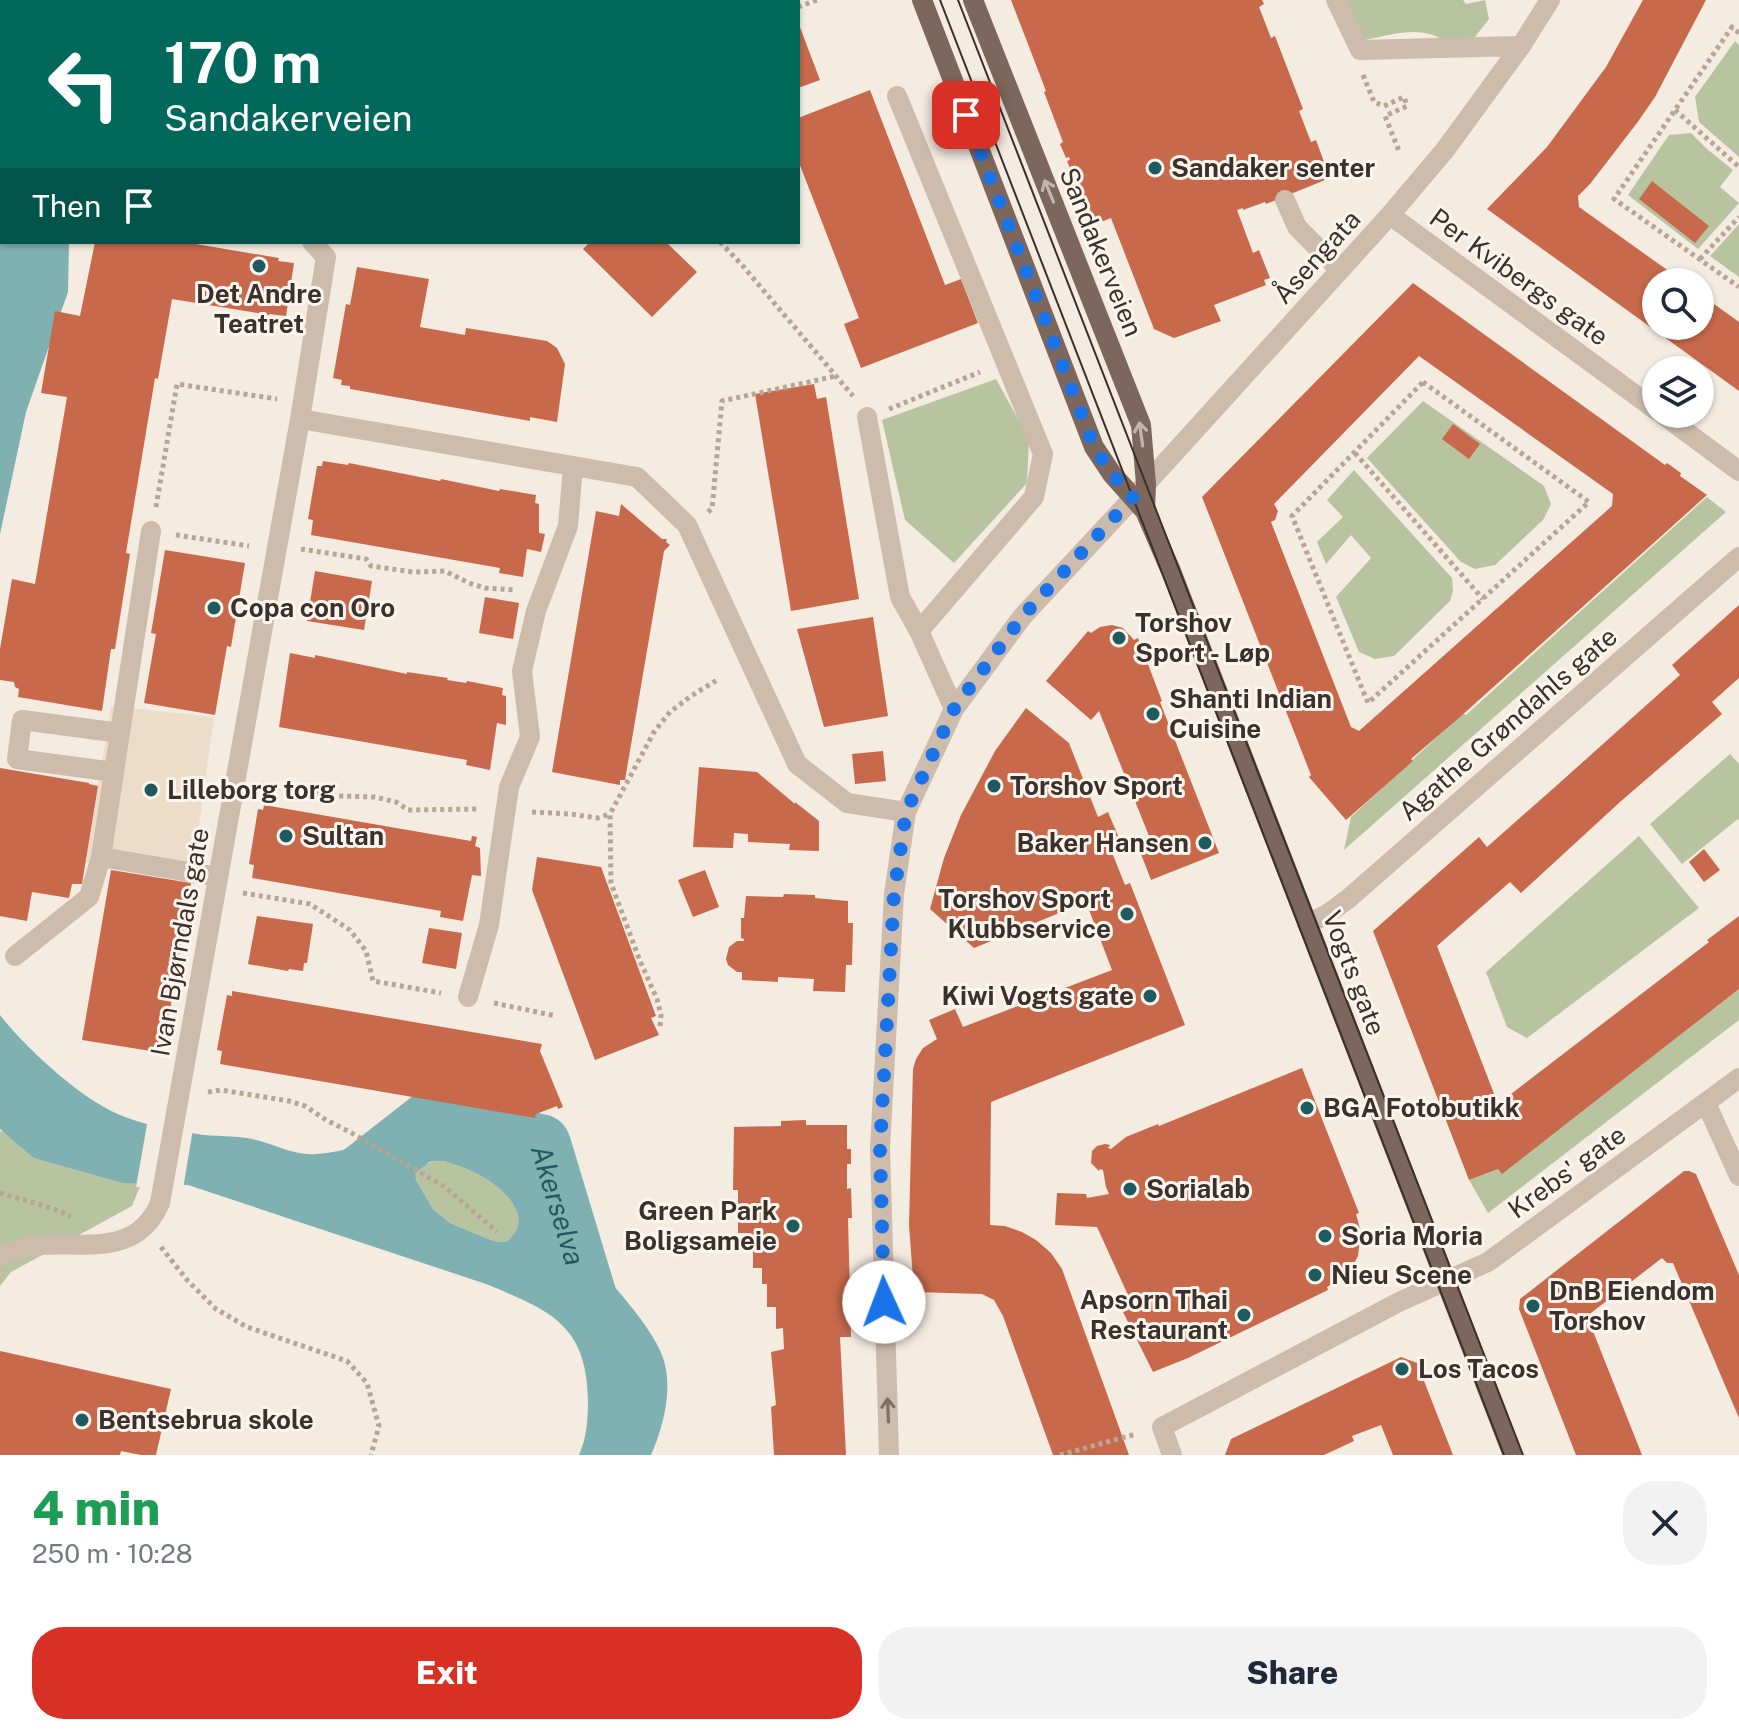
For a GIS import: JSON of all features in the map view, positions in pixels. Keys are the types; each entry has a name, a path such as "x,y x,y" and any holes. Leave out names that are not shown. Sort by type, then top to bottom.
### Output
{"main road":[{"path":"922,0 1090,439 1112,474 1141,497"},
{"name":"Sandakerveien","path":"973,0 1141,425 1141,497"},
{"name":"Vogts gate","path":"1141,497 1513,1455"}],"street":[{"path":"1336,0 1360,50 1521,46"},
{"name":"Åsengata","path":"1141,497 1445,150 1521,46 1550,0"},
{"path":"897,96 1043,454 1034,497 919,631"},
{"path":"1285,200 1297,227 1340,270"},
{"name":"Per Kvibergs gate","path":"1390,215 1642,400"},
{"name":"Ivan Bjørndals gate","path":"146,1226 155,1216 162,1194 301,410 326,257 314,244"},
{"path":"301,410 637,477 687,525 797,764 847,803 906,812"},
{"path":"867,417 900,597 954,709"},
{"path":"1681,428 1739,471"},
{"path":"468,997 489,925 509,787 530,737 522,671 536,611 568,526 573,466"},
{"path":"889,1455 880,1148 894,894 906,812 954,709 1022,617 1141,497"},
{"path":"15,956 89,897 101,857 151,531"},
{"name":"Agathe Grøndahls gate","path":"1307,924 1348,899 1739,557"},
{"path":"114,772 17,759 22,720 120,733"},
{"path":"101,857 218,877"},
{"name":"Krebs' gate","path":"1162,1427 1399,1302 1488,1262 1739,1078"},
{"path":"1706,1103 1739,1176"},
{"path":"0,1257 32,1245 108,1243 123,1239 146,1226"},
{"path":"1162,1427 1172,1455"}],"path":[{"path":"1739,33 1732,27 1614,199 1739,287"},
{"path":"1360,50 1363,78 1374,102 1384,106 1404,97 1407,106 1385,116 1399,151"},
{"path":"1675,110 1739,167"},
{"path":"1700,259 1739,217"},
{"path":"722,244 836,376 867,417 1006,362"},
{"path":"687,525 712,509 722,401 836,376"},
{"path":"1423,382 1589,502 1368,703 1292,516 1355,453 1423,382"},
{"path":"257,547 151,531 177,384 301,410"},
{"path":"1355,453 1483,599"},
{"path":"299,548 366,559 371,566 413,572 445,571 485,588 543,592"},
{"path":"660,1026 657,999 611,883 610,814 654,732 670,712 717,680"},
{"path":"259,785 337,796 375,797 396,802 408,810 506,809"},
{"path":"533,812 598,818 610,814"},
{"path":"241,892 310,904 350,930 366,951 373,981 556,1016"},
{"path":"179,1096 221,1090 305,1106 445,1187 497,1232"},
{"path":"0,1193 78,1220"},
{"path":"146,1226 187,1280 216,1309 247,1327 347,1361 367,1383 379,1426 371,1455"},
{"path":"1060,1455 1162,1427"}],"green space":[{"path":"1345,0 1463,0 1466,4 1485,0 1489,19 1471,42 1451,45 1441,38 1420,32 1364,40"},
{"path":"1735,41 1739,45 1739,157 1699,122 1695,97"},
{"path":"1691,133 1733,170 1720,187 1739,203 1698,249 1628,195 1669,135"},
{"path":"1739,224 1739,277 1710,256"},
{"path":"996,379 1029,439 1027,483 954,563 905,520 882,420"},
{"path":"1423,401 1544,486 1551,504 1543,520 1495,565 1475,569 1461,562 1367,458"},
{"path":"1354,470 1452,578 1450,601 1394,656 1375,659 1359,652 1336,597 1371,558 1351,535 1326,564 1317,542 1343,517 1327,500"},
{"path":"1707,497 1726,512 1344,850 1351,817 1463,713 1466,715"},
{"path":"1730,754 1739,764 1739,820 1682,864 1650,824"},
{"path":"1639,836 1699,908 1527,1038 1507,1027 1486,972"},
{"path":"1739,989 1739,1020 1488,1213 1469,1180 1498,1169 1502,1173"},
{"path":"0,1131 146,1172 132,1206 11,1272 0,1286"},
{"path":"444,1161 486,1178 510,1199 516,1207 518,1225 506,1242 493,1241 450,1223 433,1209 414,1172 424,1164"}],"shaded area":[{"name":"Lilleborg torg","path":"111,706 214,717 191,882 86,862"}],"water":[{"path":"0,244 69,244 68,292 26,412 0,534"},
{"path":"0,1015 34,1053 77,1089 115,1113 149,1125 197,1134 252,1139 308,1154 343,1150 377,1138 416,1131 453,1135 481,1146 519,1171 540,1193 567,1237 618,1291 657,1343 666,1367 667,1392 660,1431 651,1455 579,1455 588,1407 586,1374 580,1353 560,1323 528,1302 486,1284 188,1185 123,1183 34,1158 0,1129","holes":["444,1161 480,1175 509,1199 515,1207 518,1225 506,1242 493,1241 450,1223 433,1209 416,1180 415,1172 426,1162"]}],"pier":[{"path":"148,1119 193,1129 183,1189 136,1187"}],"building":[{"name":"Sandaker senter","path":"1011,0 1262,0 1264,4 1259,7 1271,38 1275,36 1303,109 1299,111 1311,142 1316,140 1330,178 1266,204 1237,210 1253,253 1259,250 1270,278 1264,280 1266,285 1214,305 1221,321 1174,338 1154,329 1111,218 1096,224 1083,192 1079,193 1074,179 1077,177 1073,176 1067,161 1069,157 1066,158 1060,144 1063,142 1046,91"},
{"path":"1643,0 1706,0 1655,97 1578,196 1579,207 1664,268 1642,268 1642,321 1487,209 1547,147 1606,67"},
{"path":"800,27 820,80 800,87"},
{"path":"870,90 945,285 961,279 978,323 861,368 844,324 859,318 800,165 800,117"},
{"path":"1652,181 1709,226 1695,243 1639,199"},
{"path":"95,244 196,244 294,263 286,316 172,299 158,379 155,378 126,553 130,554 115,649 111,649 102,711 18,697 19,689 14,682 0,680 0,649 12,579 35,584 67,397 41,393 55,311 80,316"},
{"path":"588,244 668,244 697,272 652,317 583,249"},
{"path":"357,267 429,279 420,327 465,335 466,328 547,341 557,348 565,364 557,422 530,417 530,421 341,385 342,380 333,378 346,304 350,305"},
{"path":"1413,283 1665,465 1667,463 1681,473 1680,476 1707,495 1346,820 1309,777 1311,775 1202,497","holes":["1419,356 1613,494 1612,506 1359,731 1351,727 1271,522 1278,511 1274,504"]},
{"path":"1714,304 1739,322 1739,391 1714,373 1714,356 1691,356 1668,340 1714,340"},
{"path":"814,384 817,399 826,397 859,599 791,611 755,394"},
{"path":"1453,424 1480,444 1469,459 1442,439"},
{"path":"323,461 536,495 539,533 545,534 541,552 527,549 523,577 499,573 500,568 311,535 313,520 308,519 317,466 322,466"},
{"path":"621,504 662,539 667,539 670,545 664,551 625,780 620,780 620,785 552,772 596,511 619,516"},
{"path":"165,550 245,563 231,647 227,646 215,715 144,703 156,634 151,633"},
{"path":"315,571 372,581 364,630 307,621"},
{"path":"485,597 519,603 513,639 479,633"},
{"path":"1739,605 1739,678 1712,702 1722,714 1521,893 1510,882 1437,946 1498,1104 1739,916 1739,989 1502,1174 1498,1169 1469,1180 1373,931 1479,837 1487,847 1555,787 1680,675 1672,665"},
{"path":"873,617 888,716 824,727 797,629"},
{"path":"1112,625 1123,628 1134,640 1138,638 1219,853 1151,880 1136,841 1149,836 1099,711 1091,720 1046,681 1088,631 1091,633 1100,627"},
{"path":"290,653 503,688 506,725 497,723 490,770 466,765 467,760 279,727"},
{"path":"1026,708 1069,743 1098,817 1108,812 1122,845 1111,850 1125,885 1130,883 1185,1025 991,1102 990,1225 1005,1226 1036,1240 1051,1253 1062,1269 1129,1455 1053,1455 1003,1316 994,1300 982,1294 914,1292 909,1225 913,1069 923,1048 937,1039 929,1020 955,1009 963,1027 1112,970 1086,902 974,948 930,909 944,858 961,815 995,751"},
{"path":"883,751 886,781 855,784 852,754"},
{"path":"699,767 757,772 819,821 819,851 789,850 790,844 748,842 748,834 734,833 733,848 693,847"},
{"path":"0,768 98,786 82,884 72,884 69,898 32,892 27,921 0,916"},
{"path":"264,805 471,841 472,836 477,837 475,846 480,848 481,876 472,875 463,921 440,917 441,911 252,878 254,865 249,864 258,809 263,810"},
{"path":"1704,849 1720,870 1704,882 1689,862"},
{"path":"537,857 601,867 656,1016 651,1018 659,1035 595,1060 532,890"},
{"path":"111,870 191,883 163,1053 82,1040"},
{"path":"705,870 719,907 693,917 678,880"},
{"path":"784,894 848,901 848,923 853,923 852,965 846,965 845,992 813,991 814,979 778,977 778,982 742,980 742,972 728,965 729,947 737,941 744,941 741,938 741,918 744,918 746,896 783,897"},
{"path":"257,916 313,924 303,971 248,964"},
{"path":"429,928 462,933 456,969 422,963"},
{"path":"232,991 542,1044 540,1051 563,1107 558,1109 557,1106 536,1114 535,1118 220,1064 222,1051 217,1050 227,995 232,996"},
{"name":"Soria Moria","path":"1302,1068 1359,1213 1356,1214 1361,1232 1358,1256 1351,1269 1327,1287 1328,1290 1153,1372 1122,1310 1127,1308 1122,1298 1128,1295 1097,1227 1055,1225 1057,1193 1086,1194 1087,1198 1109,1194 1103,1170 1099,1171 1091,1163 1092,1151 1097,1146 1110,1145 1108,1148 1111,1149 1126,1137"},
{"name":"Green Park Boligsameie","path":"806,1120 806,1125 847,1125 847,1149 851,1149 851,1164 847,1164 847,1189 851,1188 852,1218 848,1218 851,1337 840,1337 846,1455 774,1455 771,1407 776,1405 771,1352 784,1349 783,1328 776,1329 776,1307 767,1307 767,1284 762,1284 762,1268 753,1268 753,1245 747,1245 747,1233 738,1233 738,1190 733,1190 734,1127 781,1126 781,1121"},
{"path":"1684,1171 1696,1174 1739,1275 1739,1418 1673,1263 1667,1263 1662,1258 1587,1316 1642,1455 1576,1455 1519,1309 1520,1299"},
{"name":"Bentsebrua skole","path":"0,1351 171,1389 156,1455 121,1451 120,1455 0,1455"},
{"path":"1401,1357 1417,1363 1453,1455 1393,1455 1381,1425 1352,1436 1354,1441 1324,1455 1225,1455 1231,1439"}],"waterway":[{"name":"Akerselva","path":"352,1183 430,1122 540,1145 588,1304"}],"tram line":[{"path":"940,0 1504,1455"},
{"path":"958,0 1523,1455"}],"place":[{"name":"Sandaker senter","path":"1155,168"},
{"name":"Det Andre Teatret","path":"259,266"},
{"name":"Copa con Oro","path":"214,608"},
{"name":"Torshov Sport - Løp","path":"1119,638"},
{"name":"Shanti Indian Cuisine","path":"1153,714"},
{"name":"Torshov Sport","path":"994,786"},
{"name":"Lilleborg torg","path":"151,790"},
{"name":"Sultan","path":"286,836"},
{"name":"Baker Hansen","path":"1205,843"},
{"name":"Torshov Sport Klubbservice","path":"1127,914"},
{"name":"Kiwi Vogts gate","path":"1150,996"},
{"name":"BGA Fotobutikk","path":"1307,1108"},
{"name":"Sorialab","path":"1130,1189"},
{"name":"Green Park Boligsameie","path":"793,1226"},
{"name":"Soria Moria","path":"1325,1236"},
{"name":"Nieu Scene","path":"1315,1275"},
{"name":"DnB Eiendom Torshov","path":"1533,1306"},
{"name":"Apsorn Thai Restaurant","path":"1244,1315"},
{"name":"Los Tacos","path":"1402,1369"},
{"name":"Bentsebrua skole","path":"82,1420"}],"route":[{"path":"884,1302 880,1148 894,894 906,812 954,709 1022,617 1133,497 1112,474 1094,447 966,115"}]}
